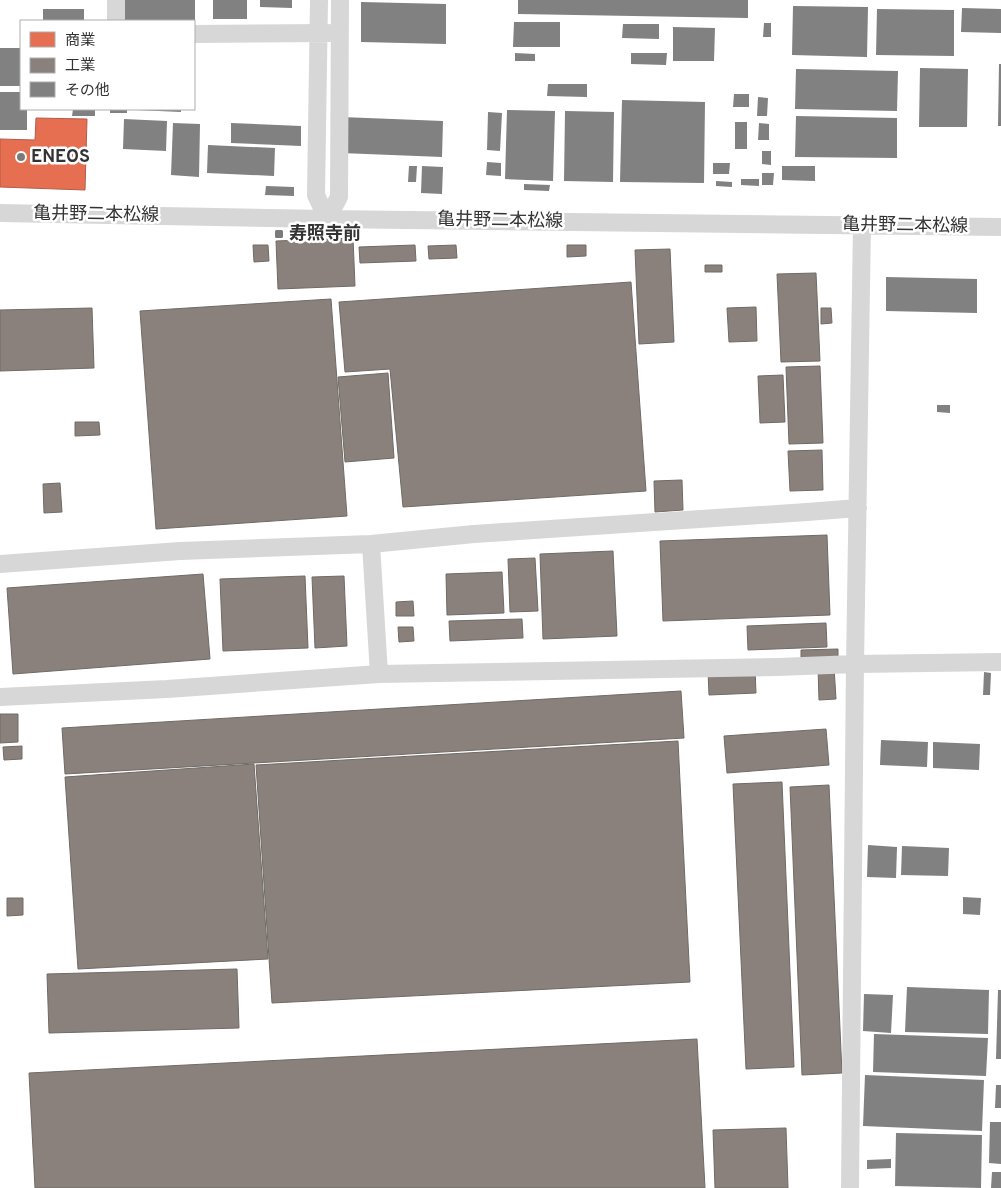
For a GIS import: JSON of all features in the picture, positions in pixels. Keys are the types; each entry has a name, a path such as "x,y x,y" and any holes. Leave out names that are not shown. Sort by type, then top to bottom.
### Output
{"street":[{"path":"116,0 116,20"},
{"path":"319,0 316,195 327,219"},
{"path":"327,219 339,197 340,0"},
{"path":"195,34 339,33"},
{"name":"亀井野二本松線","path":"0,213 1001,227"},
{"path":"850,1188 862,225"},
{"path":"0,564 180,551 371,544 474,534 858,508"},
{"path":"371,544 379,674"},
{"path":"0,697 167,689 379,674 1001,662"}],"building: 商業":[{"path":"36,118 87,119 85,190 0,187 0,139 35,140"}],"building: 工業":[{"path":"353,238 355,286 278,289 276,241"},
{"path":"253,245 268,245 269,261 254,262"},
{"path":"415,245 416,261 360,263 359,247"},
{"path":"456,245 457,258 429,259 428,246"},
{"path":"567,245 586,245 586,256 567,257"},
{"path":"670,249 674,342 639,344 635,250"},
{"path":"705,265 722,265 722,272 705,272"},
{"path":"816,273 820,361 781,362 777,274"},
{"path":"631,282 646,491 403,507 390,369 345,372 339,302"},
{"path":"331,299 347,516 156,529 140,311"},
{"path":"756,307 757,341 729,342 727,308"},
{"path":"92,308 94,368 0,371 0,310"},
{"path":"821,308 831,308 832,323 821,324"},
{"path":"820,366 823,443 789,444 786,367"},
{"path":"388,373 394,458 345,462 338,377"},
{"path":"783,375 785,422 760,423 758,376"},
{"path":"75,422 99,422 100,435 75,436"},
{"path":"822,450 823,490 790,491 788,451"},
{"path":"682,480 683,510 655,512 654,481"},
{"path":"60,483 62,512 44,513 43,484"},
{"path":"827,535 830,615 663,621 660,541"},
{"path":"613,551 617,636 543,639 540,554"},
{"path":"535,558 538,611 510,612 508,559"},
{"path":"502,572 504,613 447,615 446,574"},
{"path":"203,574 210,659 13,674 7,588"},
{"path":"305,576 308,648 223,651 220,579"},
{"path":"344,576 347,646 315,648 312,577"},
{"path":"413,601 414,616 396,616 396,602"},
{"path":"522,619 523,638 450,641 449,621"},
{"path":"826,623 827,647 748,650 747,626"},
{"path":"398,627 413,627 414,641 399,642"},
{"path":"838,649 838,662 801,664 801,650"},
{"path":"818,667 834,667 836,699 819,700"},
{"path":"755,669 756,693 709,695 708,671"},
{"path":"681,691 684,738 65,774 62,728"},
{"path":"0,714 18,714 18,742 0,743"},
{"path":"826,729 829,765 727,773 724,736"},
{"path":"678,741 690,982 272,1003 256,765"},
{"path":"22,746 22,759 4,760 3,747"},
{"path":"254,764 268,959 78,969 65,777"},
{"path":"782,782 794,1067 746,1069 733,784"},
{"path":"829,785 842,1073 802,1075 790,787"},
{"path":"7,898 23,898 23,915 7,916"},
{"path":"237,969 239,1028 49,1033 47,974"},
{"path":"697,1039 705,1188 35,1188 29,1073"},
{"path":"786,1128 788,1188 715,1188 713,1130"}],"building: その他":[{"path":"120,0 195,0 195,20 120,20"},
{"path":"213,0 247,0 247,19 213,19"},
{"path":"260,0 292,0 292,8 260,7"},
{"path":"518,0 748,0 748,18 518,14"},
{"path":"361,2 446,4 446,44 361,42"},
{"path":"793,6 868,7 867,57 792,55"},
{"path":"962,8 1001,9 1001,33 961,32"},
{"path":"43,9 84,9 84,20 43,20"},
{"path":"877,9 954,10 954,56 876,55"},
{"path":"514,22 560,22 560,47 513,47"},
{"path":"764,23 771,23 771,37 763,37"},
{"path":"623,24 659,24 659,39 622,38"},
{"path":"673,27 715,28 714,61 673,61"},
{"path":"0,48 20,48 20,86 0,86"},
{"path":"515,53 535,54 535,61 515,61"},
{"path":"631,53 667,53 666,65 631,64"},
{"path":"999,64 1001,64 1001,126 998,126"},
{"path":"920,68 968,69 967,127 919,127"},
{"path":"796,69 898,71 897,111 795,109"},
{"path":"548,84 587,84 587,97 547,96"},
{"path":"0,92 20,92 20,110 27,110 27,130 0,130"},
{"path":"734,94 749,94 749,107 733,107"},
{"path":"758,97 768,98 767,116 757,116"},
{"path":"622,100 705,102 704,183 620,182"},
{"path":"73,110 95,110 95,116 72,116"},
{"path":"110,110 127,110 127,113 110,113"},
{"path":"136,110 181,110 181,112"},
{"path":"507,110 555,111 553,181 505,179"},
{"path":"565,111 614,112 613,182 564,181"},
{"path":"488,112 502,113 500,151 487,150"},
{"path":"796,116 897,118 897,158 795,157"},
{"path":"342,117 443,121 442,157 341,153"},
{"path":"124,119 167,121 166,151 123,149"},
{"path":"735,122 747,122 747,149 735,149"},
{"path":"173,123 200,124 199,177 171,175"},
{"path":"231,123 301,126 301,146 231,143"},
{"path":"759,123 769,124 769,140 758,140"},
{"path":"208,145 275,148 274,176 207,173"},
{"path":"762,151 771,151 771,165 762,164"},
{"path":"487,162 501,163 501,176 486,175"},
{"path":"713,163 730,163 729,174 713,174"},
{"path":"409,166 417,166 416,182 408,182"},
{"path":"422,166 443,167 442,194 421,193"},
{"path":"782,166 815,166 815,181 782,180"},
{"path":"762,173 774,173 773,185 762,185"},
{"path":"741,179 759,179 759,186 741,185"},
{"path":"716,181 732,182 732,187 716,186"},
{"path":"524,184 550,185 549,191 524,190"},
{"path":"266,186 294,187 294,196 265,195"},
{"path":"886,277 977,279 977,313 886,311"},
{"path":"937,405 950,405 950,413 937,412"},
{"path":"984,672 991,673 990,695 983,695"},
{"path":"881,740 928,742 927,767 880,765"},
{"path":"933,742 980,744 979,770 933,768"},
{"path":"868,845 897,847 896,878 867,877"},
{"path":"902,846 949,848 948,876 901,875"},
{"path":"963,897 981,898 980,915 963,914"},
{"path":"907,987 989,990 988,1034 905,1032"},
{"path":"998,990 1001,990 1001,1059 996,1059"},
{"path":"864,994 893,995 891,1033 863,1031"},
{"path":"874,1034 988,1038 986,1076 873,1072"},
{"path":"865,1075 984,1080 982,1131 863,1126"},
{"path":"996,1085 1001,1085 1001,1108 995,1108"},
{"path":"990,1122 1001,1122 1001,1164 989,1163"},
{"path":"896,1133 982,1135 981,1188 895,1186"},
{"path":"891,1159 891,1168 867,1169 867,1160"},
{"path":"992,1172 1001,1172 1001,1188 991,1188"}],"place":[{"name":"ENEOS","path":"21,157"},
{"name":"寿照寺前","path":"279,234"}]}
